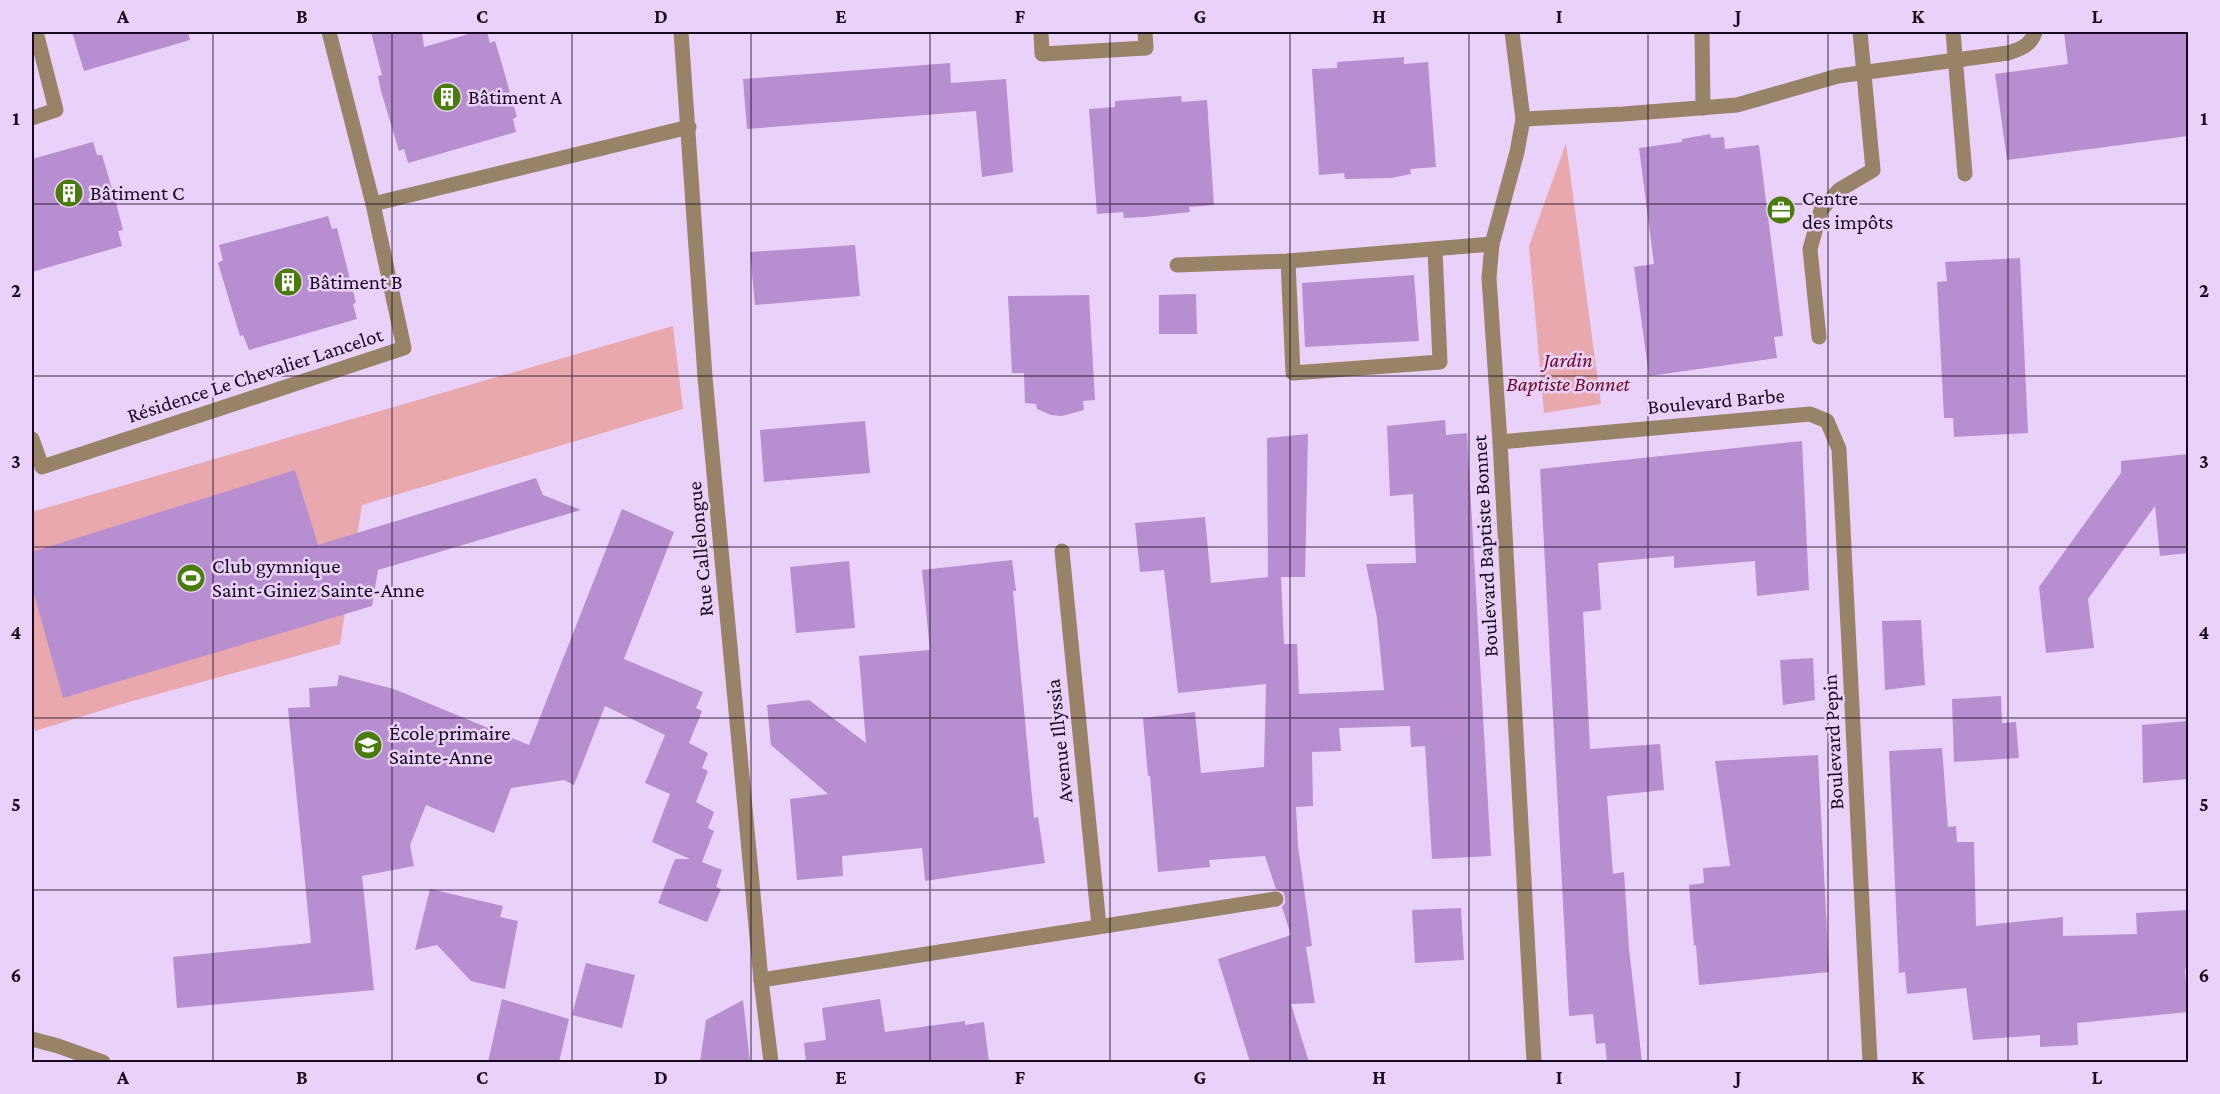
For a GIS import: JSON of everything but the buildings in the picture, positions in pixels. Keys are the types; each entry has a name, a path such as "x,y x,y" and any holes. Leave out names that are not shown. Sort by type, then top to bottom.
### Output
{"street":[{"path":"32,118 56,110 36,32"},
{"name":"Résidence Le Chevalier Lancelot","path":"32,439 42,467 404,348 373,204 328,32"},
{"name":"Rue Callelongue","path":"681,32 705,377 761,980 771,1062"},
{"path":"1041,32 1042,54 1146,48 1145,32"},
{"name":"Boulevard Baptiste Bonnet","path":"1512,32 1523,119 1492,244 1489,278 1534,1062"},
{"path":"1702,32 1703,108"},
{"path":"1819,337 1810,249 1821,210 1839,190 1873,170 1860,32"},
{"path":"1953,32 1965,174"},
{"path":"1523,119 1737,105 1838,76 2008,52 2024,48 2034,37 2035,32"},
{"path":"373,204 689,127"},
{"path":"1177,265 1288,261 1492,244"},
{"path":"1288,261 1293,373 1440,362 1435,250"},
{"name":"Boulevard Barbe","path":"1500,442 1810,414 1827,421"},
{"name":"Boulevard Pepin","path":"1827,421 1839,449 1870,1062"},
{"name":"Avenue Illyssia","path":"1062,550 1099,926"},
{"path":"761,980 1276,899"},
{"path":"32,1039 103,1062"}],"green space":[{"name":"Jardin Baptiste Bonnet","path":"1566,143 1601,404 1544,413 1529,246"},
{"name":"Club gymnique Saint-Giniez Sainte-Anne","path":"673,326 683,409 362,505 340,644 129,702 35,731 32,716 32,512"}],"place":[{"name":"Bâtiment A","path":"447,97"},
{"name":"Bâtiment C","path":"69,193"},
{"name":"Centre des impôts","path":"1781,210"},
{"name":"Bâtiment B","path":"288,282"},
{"name":"Club gymnique Saint-Giniez Sainte-Anne","path":"191,578"},
{"name":"École primaire Sainte-Anne","path":"368,745"}]}
